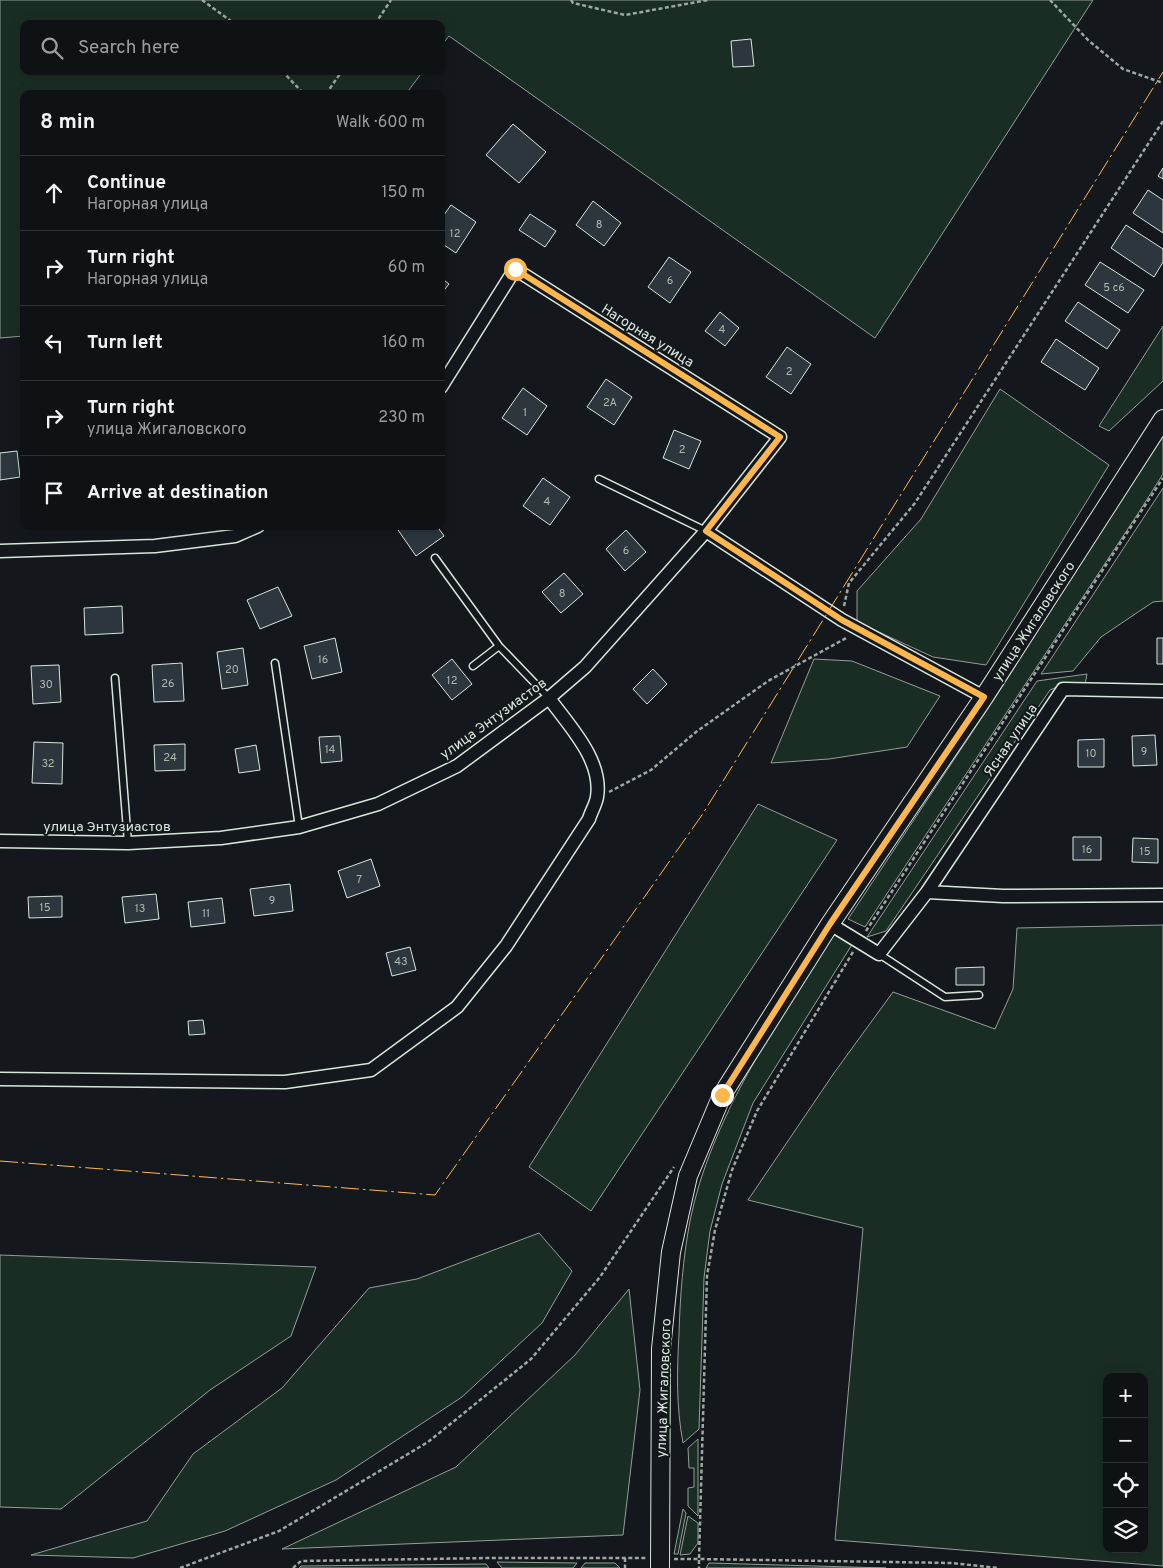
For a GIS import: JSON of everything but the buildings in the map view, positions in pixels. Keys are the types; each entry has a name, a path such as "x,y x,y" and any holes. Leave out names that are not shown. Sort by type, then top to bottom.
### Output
{"main road":[{"name":"улица Жигаловского","path":"660,1563 661,1349 671,1252 688,1176 722,1095 830,924 984,697 1163,419"}],"street":[{"name":"Нагорная улица","path":"445,381 515,269 780,437 706,531"},
{"path":"0,551 155,546 235,536 249,530"},
{"path":"706,531 842,620 984,697"},
{"name":"улица Энтузиастов","path":"0,841 128,843 221,838 299,827 378,804 456,766 549,698 585,666 706,531"},
{"name":"Ясная улица","path":"878,954 927,892 1063,688 1163,691"},
{"path":"0,1078 285,1082 371,1070 457,1007 506,946 589,819 597,797 596,773 588,753 549,698"},
{"path":"927,892 1003,896 1163,895"},
{"path":"830,924 878,954"}],"lane":[{"path":"599,479 706,531"},
{"path":"435,558 499,646 549,698"},
{"path":"473,666 499,646"},
{"path":"275,664 299,827"},
{"path":"115,678 128,843"},
{"path":"878,954 945,997 979,995"}],"path":[{"path":"202,0 230,20"},
{"path":"378,20 391,0"},
{"path":"570,0 573,4 625,15 708,0"},
{"path":"1050,0 1088,40 1123,69 1163,83"},
{"path":"286,75 300,90"},
{"path":"329,90 339,75"},
{"path":"842,620 849,583 915,503 1163,121"},
{"path":"699,1568 707,1276 715,1230 732,1170 756,1111 860,941 1163,478"},
{"path":"597,797 624,786 652,770 696,732 768,681 861,630"},
{"path":"180,1568 279,1530 428,1442 531,1359 600,1278 678,1161"},
{"path":"625,1558 625,1568"},
{"path":"293,1568 301,1561 625,1558 660,1563 699,1559 952,1563 998,1568"}],"green space":[{"path":"0,0 1093,0 875,338 449,36 445,41 445,20 20,20 20,75 420,75 409,90 20,90 20,336 0,338"},
{"path":"1163,326 1163,381 1109,431 1099,426"},
{"path":"1000,389 1109,465 986,665 933,657 857,622 857,591 921,519"},
{"path":"1163,435 1163,474 1139,512 865,927 848,919 989,707"},
{"path":"1163,488 1163,601 1153,602 1101,637 1073,671 1041,674"},
{"path":"814,659 852,661 940,696 907,747 829,759 771,763"},
{"path":"1087,674 1085,685 1061,685 1050,690 886,931 867,937 1037,681"},
{"path":"758,804 837,840 591,1211 529,1167"},
{"path":"1163,925 1163,1566 835,1540 863,1228 748,1200 834,1073 893,992 995,1029 1013,989 1017,928"},
{"path":"838,934 853,943 753,1103 722,1184 710,1231 704,1278 699,1429 683,1443 678,1388 680,1306 690,1221 700,1183 729,1109 748,1073 831,937"},
{"path":"539,1233 572,1271 542,1323 462,1397 336,1480 225,1531 133,1558 31,1555 147,1521 193,1454 282,1388 369,1288 417,1279"},
{"path":"0,1255 316,1267 291,1336 210,1390 61,1509 0,1507"},
{"path":"629,1289 640,1390 623,1535 282,1549 456,1467 575,1355"},
{"path":"698,1439 698,1516 688,1506 688,1488 694,1487 694,1468 689,1468 688,1448"},
{"path":"683,1509 686,1513 678,1554 674,1554"},
{"path":"688,1516 698,1523 698,1543 690,1554 680,1555"},
{"path":"497,1562 577,1563 573,1568 502,1568"},
{"path":"585,1563 615,1563 620,1568 581,1568"},
{"path":"709,1563 886,1568 706,1568"},
{"path":"486,1564 489,1568 299,1568 301,1566"}],"power":[{"path":"0,1161 435,1195 702,815 1163,72"}],"route":[{"path":"515,269 780,437 706,531 842,620 984,697 830,924 722,1095"}]}
